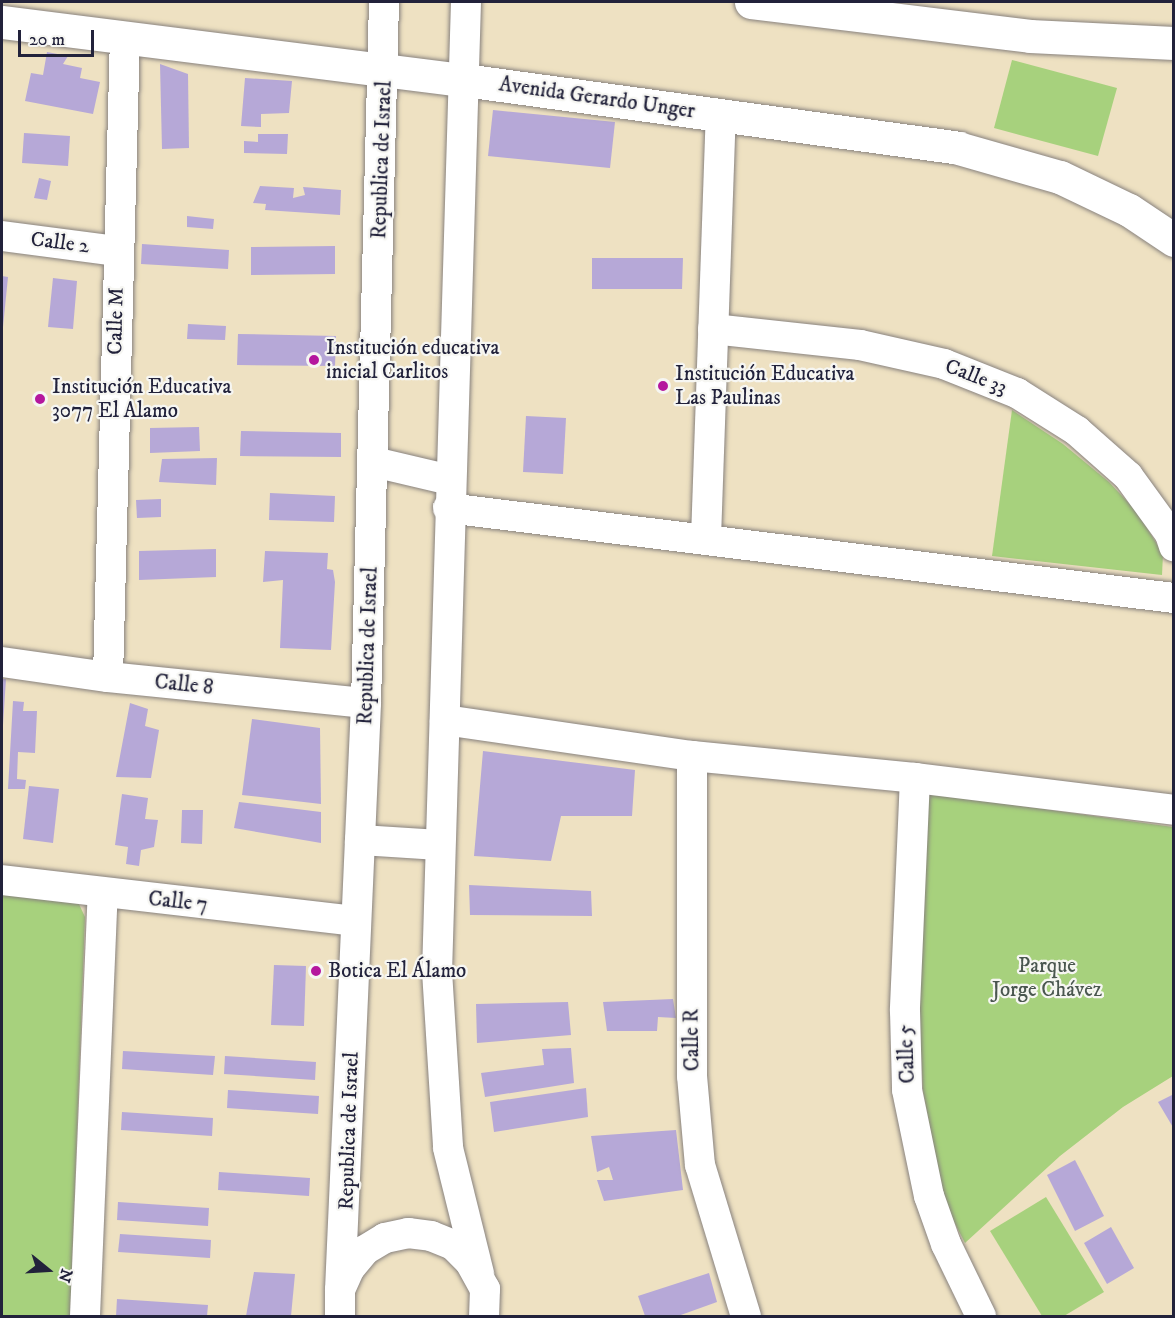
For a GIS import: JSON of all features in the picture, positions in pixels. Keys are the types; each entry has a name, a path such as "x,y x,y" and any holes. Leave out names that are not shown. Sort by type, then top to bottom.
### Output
{"main road":[{"path":"751,2 1030,36 1173,43"},
{"name":"Avenida Gerardo Unger","path":"2,22 464,80 958,148 1013,161 1095,193 1173,240"}],"street":[{"name":"Republica de Israel","path":"340,1303 366,703 374,462 384,2"},
{"path":"466,2 449,494 437,971 442,1097 448,1148 480,1273 486,1314"},
{"name":"Calle M","path":"108,677 124,37"},
{"path":"706,538 721,115"},
{"name":"Calle 2","path":"2,236 118,251"},
{"name":"Calle 33","path":"713,329 860,345 944,364 1017,393 1077,431 1128,476 1170,534 1173,546"},
{"path":"374,462 449,494 706,538 1173,598"},
{"name":"Calle 8","path":"2,662 108,677 366,703"},
{"path":"445,720 692,756 915,778 1173,810"},
{"name":"Calle R","path":"692,756 692,1076 700,1166 747,1317"},
{"name":"Calle 5","path":"915,778 905,1011 908,1090 929,1196 946,1245 981,1317"},
{"path":"360,840 440,845"},
{"name":"Calle 7","path":"2,880 356,921"},
{"path":"85,1317 103,893"},
{"path":"340,1303 350,1268 365,1250 385,1238 408,1233 431,1236 453,1245 480,1273"}],"green space":[{"path":"1012,60 1117,88 1098,156 994,128"},
{"path":"1012,410 1063,444 1109,482 1137,512 1163,554 1162,575 992,556"},
{"name":"Parque Jorge Chávez","path":"928,793 1173,827 1173,1076 1123,1107 1060,1156 965,1243 944,1202 923,1091 919,1012"},
{"path":"2,890 79,904 85,917 70,1316 2,1316"},
{"path":"1046,1197 1104,1292 1064,1316 1042,1316 990,1231"}],"building":[{"path":"47,52 68,56 63,64 82,68 80,78 100,82 93,114 25,101 31,73 43,75"},
{"path":"160,64 188,74 189,148 162,149"},
{"path":"245,78 292,81 289,113 261,114 261,127 241,126"},
{"path":"493,110 615,122 610,168 488,156"},
{"path":"24,133 70,136 68,166 22,163"},
{"path":"258,134 288,134 287,154 244,153 244,141 258,142"},
{"path":"39,178 51,181 47,200 34,198"},
{"path":"260,186 294,188 293,198 305,195 303,187 341,190 340,215 265,210 266,204 253,203"},
{"path":"187,216 214,219 213,229 187,227"},
{"path":"142,244 229,250 228,269 141,264"},
{"path":"335,246 335,274 251,275 251,247"},
{"path":"592,258 683,258 682,289 592,289"},
{"path":"2,276 8,277 3,327 2,327"},
{"path":"53,278 77,281 73,329 48,327"},
{"path":"188,324 226,326 225,340 187,339"},
{"path":"238,334 336,336 335,366 237,365"},
{"path":"526,416 566,418 563,474 523,472"},
{"path":"199,427 200,451 150,453 150,428"},
{"path":"241,431 341,433 341,457 240,456"},
{"path":"217,458 216,485 159,482 162,459"},
{"path":"270,493 335,496 334,522 269,520"},
{"path":"161,499 161,517 137,518 136,500"},
{"path":"216,549 216,577 139,580 139,551"},
{"path":"265,551 328,553 327,569 333,570 335,582 331,650 280,648 283,580 263,582"},
{"path":"2,679 6,679 3,725 2,725"},
{"path":"13,701 24,702 23,711 37,711 35,753 18,752 17,779 26,780 25,789 8,789"},
{"path":"130,703 148,709 145,726 159,730 151,778 116,777"},
{"path":"252,719 320,728 321,804 242,795"},
{"path":"483,751 635,770 632,816 561,816 551,861 474,856"},
{"path":"29,786 59,789 53,843 23,839"},
{"path":"122,794 148,798 145,819 158,820 154,847 141,850 139,866 126,864 128,847 115,845"},
{"path":"239,802 321,812 321,843 234,828"},
{"path":"182,810 203,810 202,844 181,843"},
{"path":"469,885 591,891 592,916 470,915"},
{"path":"274,965 306,966 304,1026 271,1025"},
{"path":"673,999 676,1018 658,1017 657,1031 607,1031 603,1002"},
{"path":"568,1002 571,1035 477,1043 476,1004"},
{"path":"571,1048 574,1083 485,1097 481,1073 544,1065 542,1049"},
{"path":"123,1051 215,1056 213,1075 122,1069"},
{"path":"225,1056 316,1062 315,1080 224,1074"},
{"path":"586,1088 588,1117 494,1132 490,1102"},
{"path":"228,1090 319,1096 318,1114 227,1108"},
{"path":"1174,1094 1174,1129 1158,1102"},
{"path":"122,1112 213,1118 212,1136 121,1130"},
{"path":"676,1130 683,1190 604,1201 597,1180 613,1180 609,1167 597,1172 591,1136"},
{"path":"1075,1160 1104,1216 1075,1231 1047,1175"},
{"path":"219,1172 310,1178 309,1196 218,1190"},
{"path":"118,1202 209,1208 208,1226 117,1220"},
{"path":"1111,1227 1134,1268 1107,1284 1084,1243"},
{"path":"120,1234 211,1240 210,1258 118,1252"},
{"path":"254,1272 295,1274 291,1316 246,1316"},
{"path":"709,1273 717,1302 678,1316 645,1316 638,1296"},
{"path":"117,1299 208,1305 207,1316 116,1316"}],"place":[{"name":"Institución educativa inicial Carlitos","path":"314,360"},
{"name":"Institución Educativa Las Paulinas","path":"663,386"},
{"name":"Institución Educativa 3077 El Alamo","path":"40,399"},
{"name":"Botica El Álamo","path":"316,971"}]}
